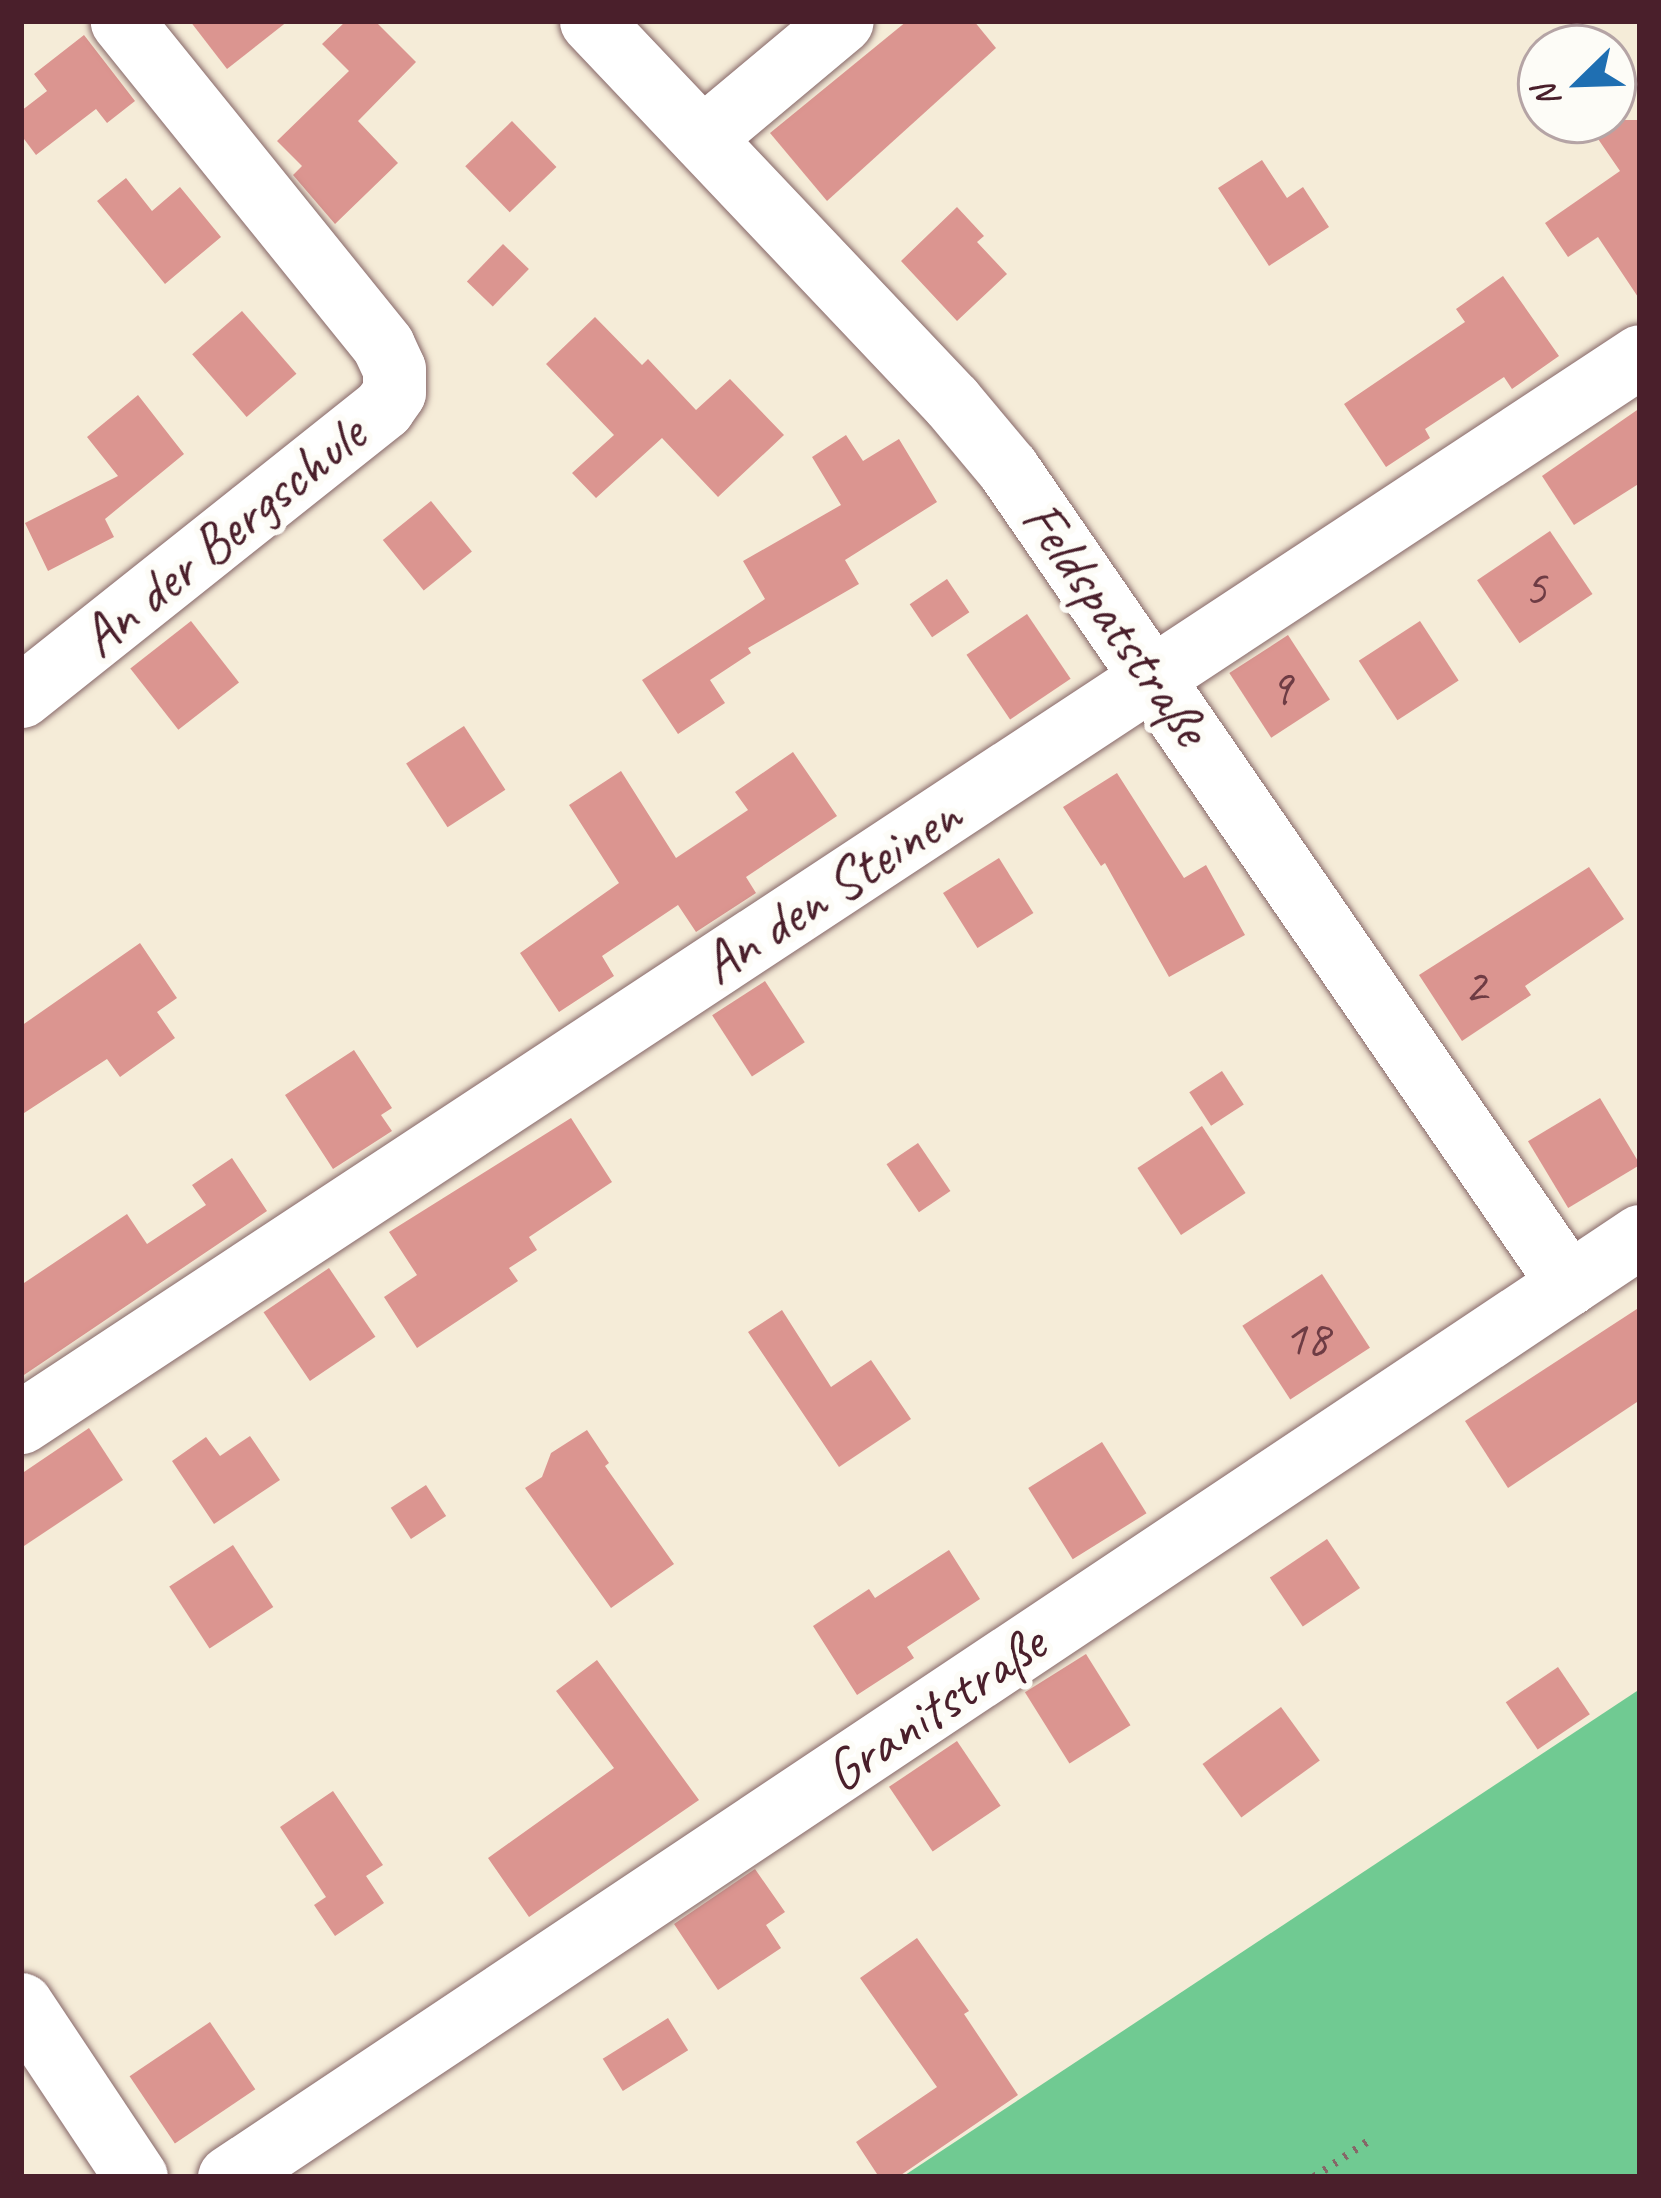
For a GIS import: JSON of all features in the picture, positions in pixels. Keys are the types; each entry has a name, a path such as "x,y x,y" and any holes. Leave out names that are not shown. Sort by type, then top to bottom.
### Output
{"street":[{"name":"An der Bergschule","path":"21,696 383,408 394,392 394,369 383,345 122,21"},
{"name":"Feldspatstraße","path":"591,21 1008,469 1569,1284"},
{"path":"702,138 842,21"},
{"name":"An den Steinen","path":"21,1422 1640,356"},
{"name":"Granitstraße","path":"229,2177 1640,1237"},
{"path":"21,2004 136,2177"}],"path":[{"path":"1314,2177 1370,2140"}],"green space":[{"path":"1640,1689 1640,2177 902,2177"}],"building":[{"path":"190,21 288,21 227,69"},
{"path":"346,21 375,21 416,62 358,121 398,163 335,224 293,175 302,166 277,141 349,71 322,44"},
{"path":"907,21 974,21 996,48 827,201 770,133"},
{"path":"84,35 135,101 107,123 96,109 36,155 21,135 21,111 47,91 34,74"},
{"path":"1640,120 1640,300 1598,237 1568,257 1545,223 1620,171 1601,144 1637,144"},
{"path":"512,121 556,167 510,212 465,166"},
{"path":"1262,160 1287,198 1303,187 1329,227 1269,266 1218,188"},
{"path":"126,178 152,211 180,187 221,237 165,284 97,201"},
{"path":"957,207 984,236 977,242 1007,274 957,321 901,261"},
{"path":"503,244 529,269 493,306 467,281"},
{"path":"1503,276 1559,356 1512,389 1504,377 1425,429 1430,438 1386,467 1344,404 1465,322 1456,309"},
{"path":"242,311 296,374 247,417 192,354"},
{"path":"595,317 642,365 648,359 696,410 730,379 784,435 718,497 662,438 596,498 572,473 614,435 546,364"},
{"path":"138,395 184,454 105,519 114,537 48,571 25,523 118,476 87,437"},
{"path":"1640,408 1640,483 1574,525 1542,476"},
{"path":"846,435 863,461 899,439 937,502 845,560 859,584 748,648 751,653 710,680 725,703 678,734 642,680 765,599 743,561 841,505 812,457"},
{"path":"431,501 472,552 424,591 383,540"},
{"path":"1550,531 1592,594 1520,643 1477,580"},
{"path":"947,579 969,612 932,637 910,604"},
{"path":"1027,614 1071,679 1010,719 966,655"},
{"path":"191,621 239,682 178,730 130,668"},
{"path":"1420,621 1459,681 1397,720 1359,661"},
{"path":"1288,635 1330,700 1271,738 1229,673"},
{"path":"464,726 505,790 448,827 406,764"},
{"path":"793,752 837,816 746,877 756,893 696,932 678,905 602,956 614,976 559,1012 520,953 619,883 569,805 621,771 676,858 748,810 735,792"},
{"path":"1117,773 1184,878 1206,865 1245,935 1169,977 1105,863 1101,866 1063,807"},
{"path":"999,858 1033,913 977,948 943,893"},
{"path":"1589,867 1624,919 1525,986 1531,995 1462,1041 1419,975"},
{"path":"140,943 177,998 157,1012 175,1038 120,1077 107,1059 21,1115 21,1026"},
{"path":"765,981 805,1042 752,1077 712,1015"},
{"path":"354,1050 392,1108 381,1115 392,1131 333,1169 285,1095"},
{"path":"1222,1071 1244,1105 1211,1126 1189,1092"},
{"path":"1600,1098 1640,1165 1568,1208 1528,1141"},
{"path":"571,1118 612,1182 529,1237 537,1250 509,1268 518,1281 417,1348 384,1297 417,1275 389,1232"},
{"path":"1202,1126 1246,1193 1181,1235 1137,1168"},
{"path":"918,1143 950,1191 919,1212 886,1164"},
{"path":"232,1158 267,1211 21,1377 21,1285 127,1214 147,1244 206,1205 192,1185"},
{"path":"329,1268 375,1337 310,1381 264,1312"},
{"path":"1322,1274 1370,1348 1290,1400 1242,1326"},
{"path":"1640,1307 1640,1400 1508,1488 1465,1421"},
{"path":"782,1310 831,1387 871,1360 911,1419 839,1467 748,1332"},
{"path":"89,1428 123,1480 21,1548 21,1474"},
{"path":"587,1430 609,1463 605,1466 674,1564 611,1608 525,1488 542,1477 551,1453"},
{"path":"250,1436 280,1480 214,1524 172,1461 206,1437 220,1456"},
{"path":"1102,1442 1147,1513 1073,1559 1028,1488"},
{"path":"426,1485 446,1516 411,1539 391,1508"},
{"path":"1327,1539 1360,1588 1303,1626 1270,1578"},
{"path":"233,1545 273,1607 210,1648 169,1586"},
{"path":"949,1550 980,1599 907,1647 914,1658 857,1695 813,1626 869,1589 875,1598"},
{"path":"1086,1654 1131,1725 1069,1763 1025,1692"},
{"path":"597,1660 699,1800 529,1917 488,1858 614,1768 556,1691"},
{"path":"1558,1667 1590,1714 1538,1749 1506,1702"},
{"path":"1281,1707 1320,1760 1241,1817 1203,1764"},
{"path":"957,1741 1001,1806 933,1852 889,1787"},
{"path":"333,1791 383,1865 366,1876 384,1903 335,1936 314,1905 326,1897 280,1827"},
{"path":"755,1869 785,1912 766,1925 781,1948 718,1990 674,1924"},
{"path":"917,1938 969,2011 964,2014 1018,2095 898,2177 879,2177 856,2142 937,2087 860,1978"},
{"path":"668,2018 688,2050 623,2091 603,2059"},
{"path":"210,2022 255,2089 175,2143 130,2076"}]}
